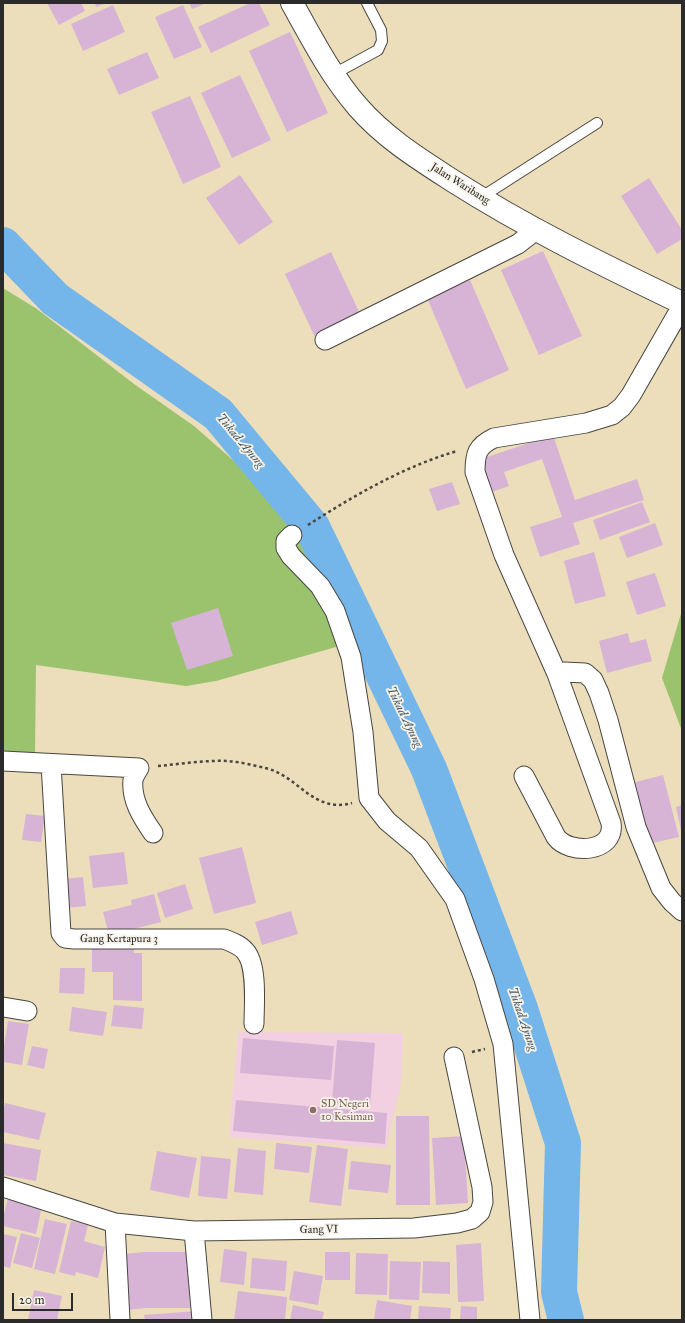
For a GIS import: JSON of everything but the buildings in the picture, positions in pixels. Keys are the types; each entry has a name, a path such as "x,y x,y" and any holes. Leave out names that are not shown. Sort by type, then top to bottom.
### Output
{"street":[{"name":"Jalan Waribang","path":"292,3 334,74 358,107 392,140 414,156 485,195 536,230 609,268 682,303"},
{"path":"325,340 518,244 536,230"},
{"path":"524,776 560,842 572,847 588,848 602,845 610,838 612,830 611,823 557,674 504,555 475,472 475,459 478,451 484,443 494,438 586,423 612,415 622,407 631,394 682,306"},
{"path":"292,535 287,538 286,548 291,556 320,586 335,611 351,657 363,732 369,798 388,821 419,848 456,899 484,979 503,1044 530,1320"},
{"path":"557,674 564,672 585,673 593,680 608,720 636,827 661,888 672,902 682,911"},
{"path":"3,761 139,768 133,778 134,795 139,813 153,833"},
{"name":"Gang Kertapura 3","path":"51,764 61,933 65,938 74,939 224,939 236,943 246,951 251,961 254,973 254,1024"},
{"path":"3,1007 27,1011"},
{"name":"Gang VI","path":"3,1187 115,1223 194,1231 414,1228 457,1223 472,1218 480,1212 483,1202 482,1187 454,1057"},
{"path":"115,1223 120,1320"},
{"path":"194,1231 202,1320"}],"lane":[{"path":"334,74 378,50 382,41 381,30 367,3"},
{"path":"485,195 597,123"}],"path":[{"path":"292,535 349,499 404,470 444,454 484,443"},
{"path":"139,768 210,761 229,761 266,768 284,776 320,802 334,806 369,798"},
{"path":"454,1057 503,1044"}],"shaded area":[{"name":"SD Negeri 10 Kesiman","path":"238,1032 403,1033 401,1084 386,1148 229,1137"}],"green space":[{"path":"3,288 37,309 134,384 194,426 266,489 301,542 332,619 336,647 216,681 186,686 36,665 35,756 3,753"},
{"path":"682,610 682,731 662,678"}],"waterway":[{"name":"Tukad Ayung","path":"3,245 55,299 218,414 312,527 429,769 520,1009 563,1143 559,1292 566,1320"}],"place":[{"name":"SD Negeri 10 Kesiman","path":"313,1110"}]}
